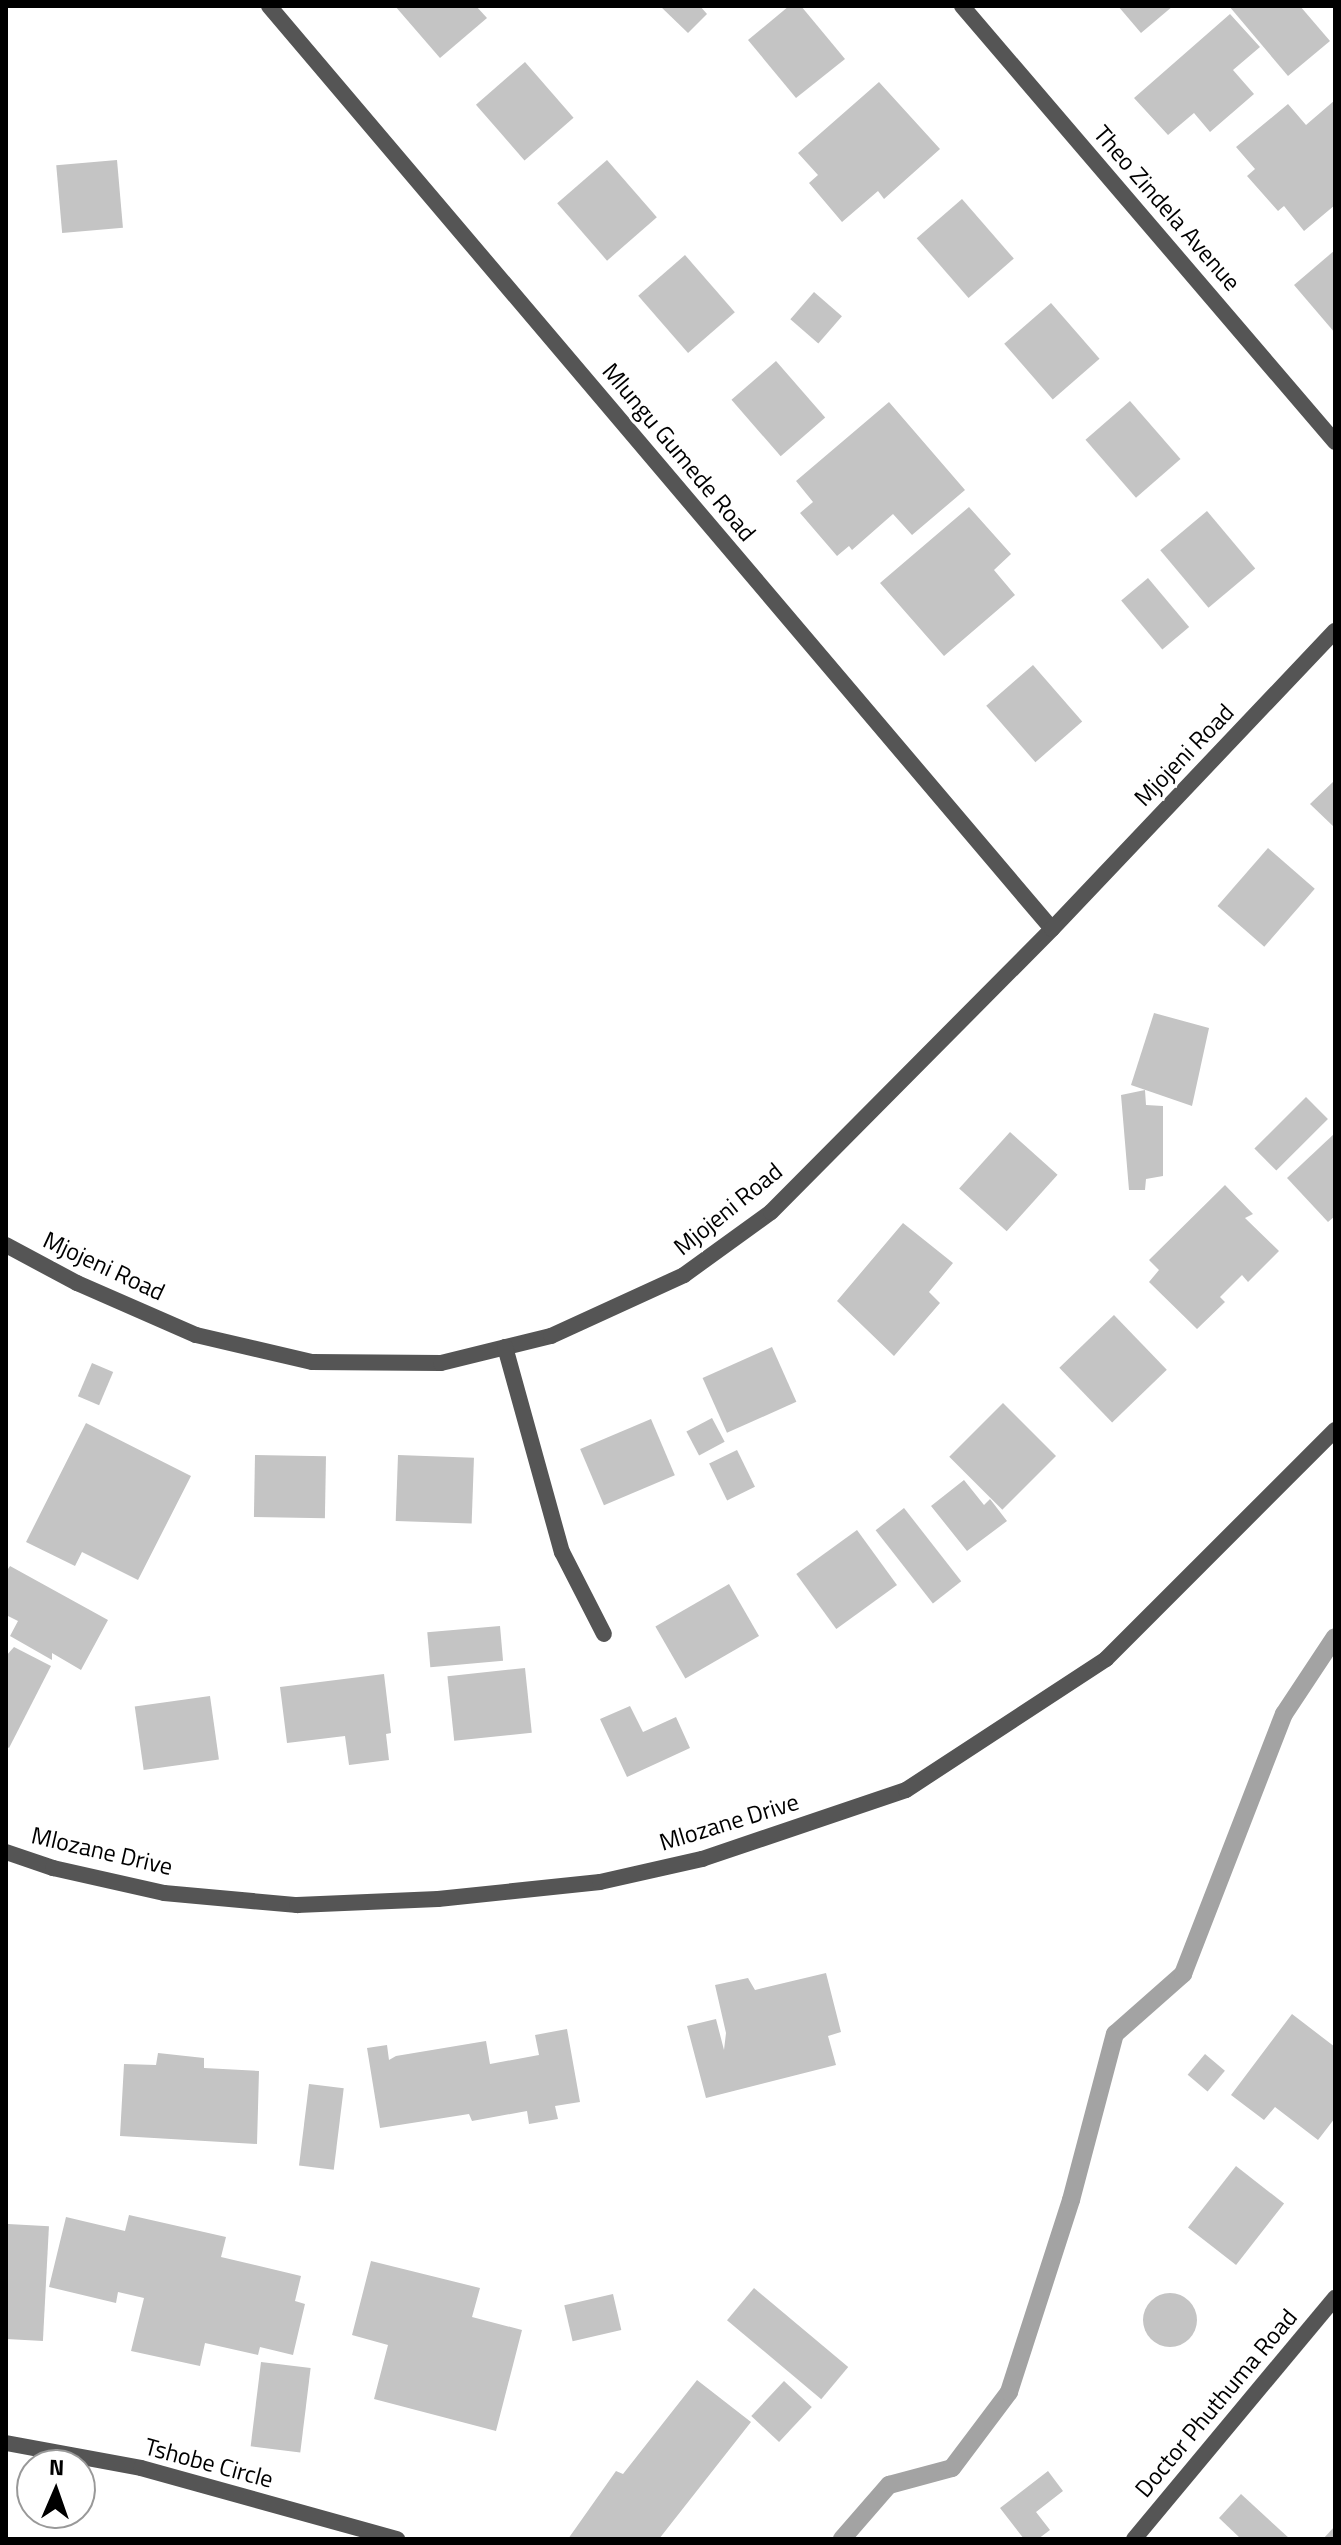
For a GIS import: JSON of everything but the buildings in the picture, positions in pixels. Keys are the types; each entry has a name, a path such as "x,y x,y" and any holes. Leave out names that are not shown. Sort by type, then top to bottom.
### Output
{"street":[{"name":"Mlungu Gumede Road","path":"269,6 1052,929"},
{"name":"Theo Zindela Avenue","path":"962,6 1335,442"},
{"name":"Mjojeni Road","path":"6,1245 77,1283 196,1335 312,1362 441,1363 551,1336 684,1275 771,1212 1052,929 1335,631"},
{"path":"505,1347 562,1552 604,1634"},
{"name":"Mlozane Drive","path":"6,1852 53,1868 164,1893 297,1905 438,1899 600,1882 702,1859 906,1790 1106,1659 1335,1430"},
{"name":"Doctor Phuthuma Road","path":"1134,2539 1335,2298"},
{"name":"Tshobe Circle","path":"6,2443 141,2468 397,2539"}],"waterway":[{"path":"842,2539 889,2485 952,2468 1009,2392 1071,2200 1115,2034 1183,1974 1284,1714 1335,1637"}]}
